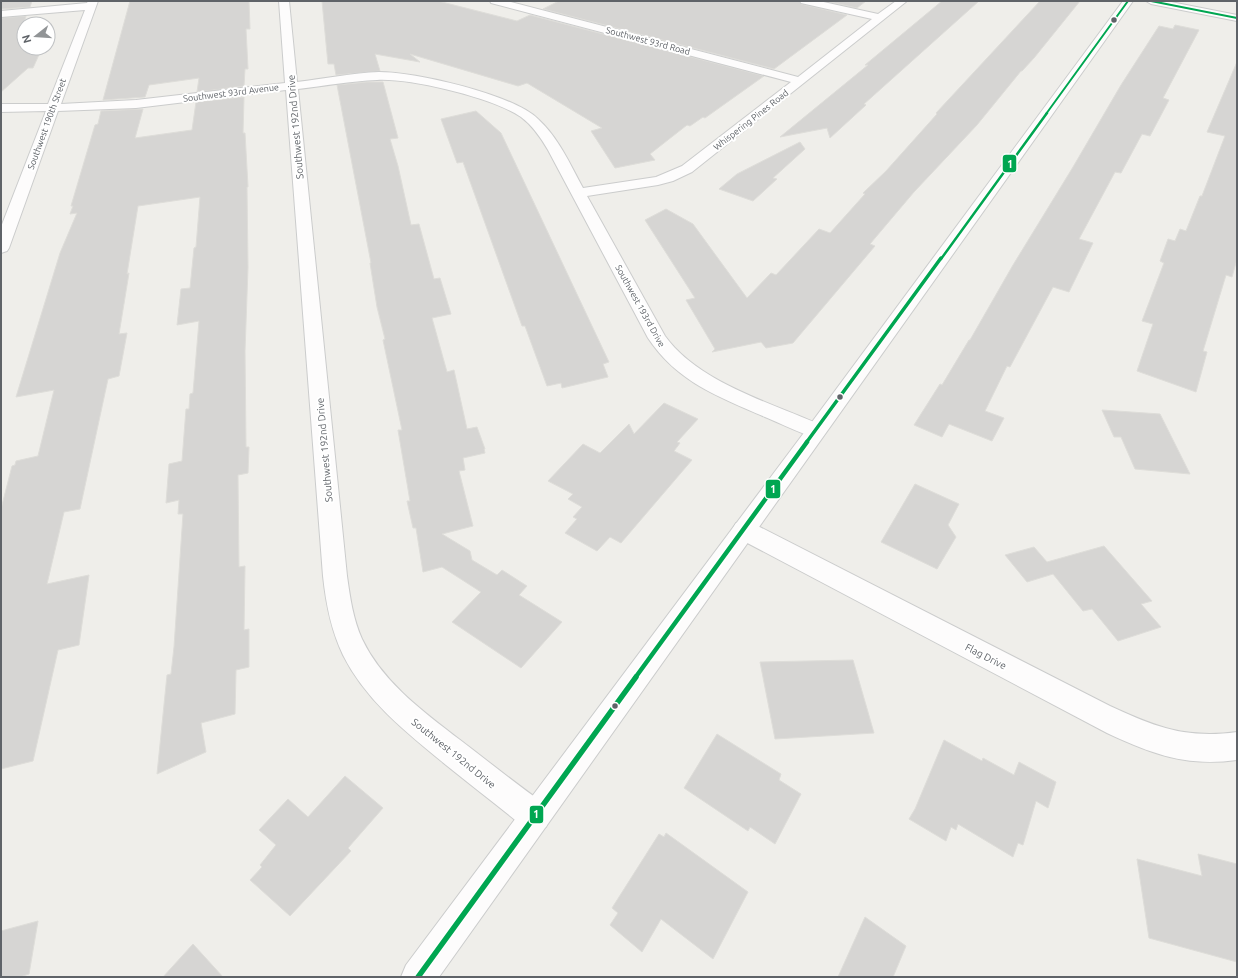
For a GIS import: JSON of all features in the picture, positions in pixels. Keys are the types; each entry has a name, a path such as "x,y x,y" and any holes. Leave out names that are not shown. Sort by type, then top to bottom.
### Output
{"street":[{"name":"Southwest 192nd Drive","path":"284,1 333,552 337,592 344,624 353,647 367,671 384,694 413,721 535,816"},
{"name":"Southwest 93rd Road","path":"495,1 800,81"},
{"path":"805,1 881,18"},
{"name":"Whispering Pines Road","path":"578,193 658,180 678,174 700,160 902,1"},
{"path":"418,977 1128,1"},
{"path":"1151,1 1234,16"},
{"path":"1,14 92,3"},
{"name":"Southwest 190th Street","path":"1,248 92,3"},
{"name":"Southwest 93rd Avenue","path":"1,108 88,107 142,103 370,77 411,78 430,81 471,93 526,115"},
{"name":"Southwest 193rd Drive","path":"526,115 542,130 657,338 674,360 687,371 706,382 816,431"},
{"path":"1,207 17,205"},
{"name":"Flag Drive","path":"744,530 1100,715 1150,738 1175,746 1190,748 1214,749 1237,746"}],"building":[{"path":"1,1 32,1 30,7 1,9"},
{"path":"130,1 249,1 250,29 246,29 248,69 245,69 244,86 197,92 199,78 149,85 145,97 103,100"},
{"path":"322,1 438,1 517,21 530,15 764,76 705,118 703,117 690,126 687,125 650,154 655,160 615,168 591,131 602,128 527,83 518,86 410,54 420,62 375,54 380,71 336,75 334,64 328,64"},
{"path":"559,1 799,1 801,4 847,15 774,69 543,9"},
{"path":"826,1 866,1 857,8"},
{"path":"942,1 979,1 864,104 866,105 830,138 827,128 780,137 868,65 865,65"},
{"path":"1040,1 1080,1 977,125 914,192 870,244 875,246 793,343 766,348 761,342 712,352 715,349 686,300 695,298 645,220 666,209 693,224 747,298 771,273 776,275 819,229 830,233 865,194 863,193 886,171 937,114 936,113"},
{"path":"16,17 16,56 38,56 33,68 28,68 1,92 1,18"},
{"path":"1175,25 1199,30 1163,98 1169,100 1150,136 1142,134 1121,173 1115,172 1079,239 1093,243 1069,292 1053,287 1010,367 1007,366 985,411 1004,418 992,441 949,424 942,437 914,425 940,384 942,385 970,340 1013,265 1121,85 1159,26 1173,29"},
{"path":"1237,62 1237,259 1232,277 1226,275 1203,351 1207,352 1196,392 1137,371 1153,324 1142,321 1164,263 1160,261 1168,239 1175,241 1180,229 1186,231 1200,196 1202,196 1225,136 1207,132"},
{"path":"383,82 398,138 390,139 398,166 411,225 419,224 434,279 440,278 451,314 432,318 447,372 454,370 467,429 477,427 485,449 485,453 463,458 465,470 459,471 473,526 442,534 470,551 472,560 497,575 502,570 527,586 519,595 562,622 521,668 452,622 481,592 442,567 423,572 416,528 413,528 407,501 410,501 398,430 402,430 383,340 385,339 377,307 371,263 337,85"},
{"path":"244,97 243,133 245,133 248,187 248,267 245,351 246,447 249,447 248,473 238,475 239,567 245,566 244,630 249,629 249,667 236,670 235,714 201,723 206,752 157,774 167,675 171,674 174,647 183,514 178,514 179,500 166,503 169,464 182,461 186,409 189,409 190,394 193,393 199,321 177,325 181,289 190,288 194,248 196,247 200,197 138,206 119,334 127,333 119,376 108,379 80,509 64,512 47,584 89,575 79,645 58,650 33,761 1,769 1,509 12,466 15,465 16,461 38,456 54,390 16,397 60,253 77,213 70,214 73,206 71,206 95,125 98,124 101,111 143,109 135,138 192,130 196,102"},
{"path":"476,111 501,133 609,362 603,364 608,377 562,388 561,383 547,386 525,326 522,326 463,162 457,163 441,119"},
{"path":"800,142 805,149 773,178 777,179 753,201 719,189 737,174"},
{"path":"664,403 698,419 677,442 680,443 674,451 692,460 621,543 610,537 597,551 565,533 577,519 573,517 582,507 568,499 573,494 548,481 583,444 600,453 629,424 634,434"},
{"path":"1102,410 1160,414 1190,474 1135,469 1121,437 1114,437"},
{"path":"915,484 959,504 948,525 956,537 937,569 881,542"},
{"path":"1104,546 1152,601 1141,604 1161,627 1118,641 1092,609 1083,611 1053,574 1027,582 1005,555 1034,547 1047,562"},
{"path":"853,660 874,733 775,739 760,662"},
{"path":"717,734 781,774 779,780 801,794 775,844 750,827 748,831 684,788"},
{"path":"944,740 982,761 983,758 1014,775 1019,762 1056,782 1048,808 1036,801 1023,845 1018,843 1013,857 958,824 956,830 951,827 946,841 909,819 915,809"},
{"path":"345,776 383,808 348,848 351,851 290,916 250,880 262,867 260,865 276,845 259,830 288,799 308,817"},
{"path":"666,833 748,892 713,959 661,919 642,952 610,925 618,913 612,908 659,834 664,837"},
{"path":"1198,854 1237,864 1237,962 1149,938 1137,859 1202,876"},
{"path":"865,917 906,946 893,977 838,977"},
{"path":"38,921 29,974 20,977 1,977 1,931"},
{"path":"193,944 223,977 163,977"}],"transit line":[{"name":"1","path":"418,977 1128,1"},
{"name":"1","path":"1151,1 1237,18"}]}
